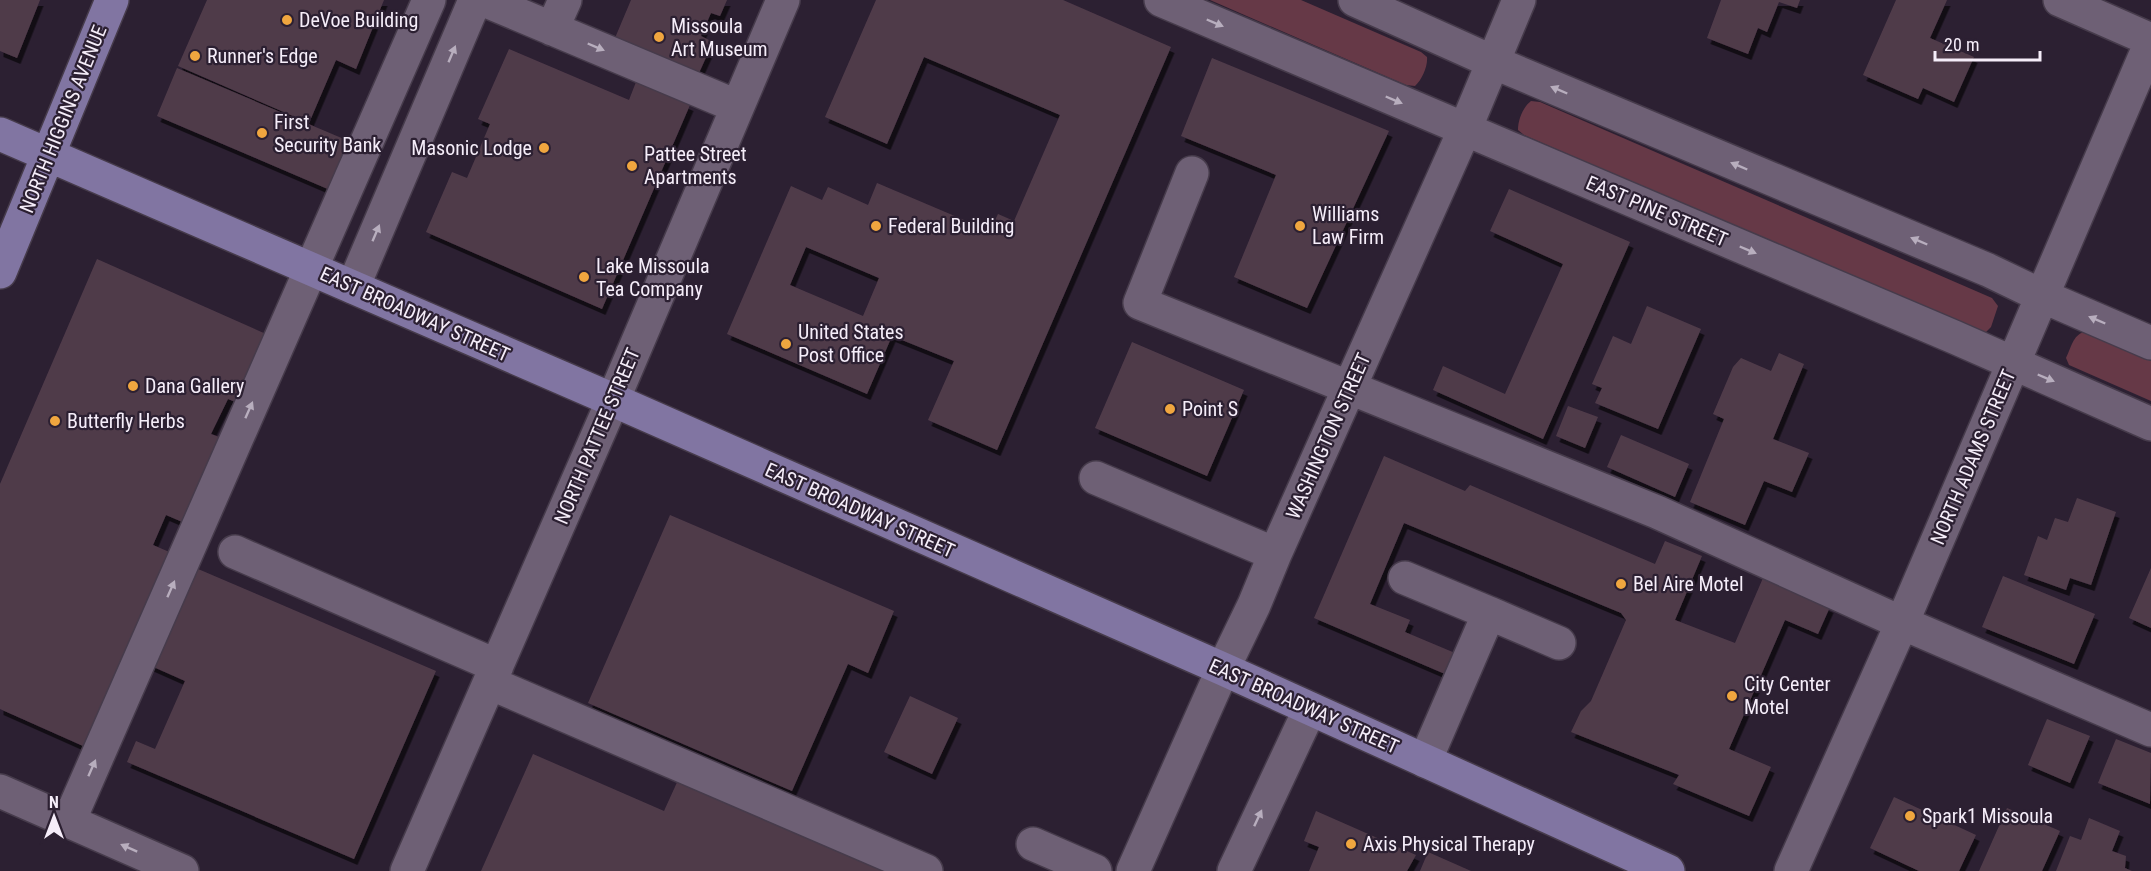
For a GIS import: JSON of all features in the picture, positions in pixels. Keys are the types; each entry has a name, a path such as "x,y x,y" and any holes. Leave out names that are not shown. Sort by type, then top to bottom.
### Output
{"main road":[{"name":"NORTH HIGGINS AVENUE","path":"0,272 112,0"},
{"name":"EAST BROADWAY STREET","path":"0,134 613,400 1223,669 1668,871"}],"street":[{"path":"69,821 429,0"},
{"path":"353,287 476,0"},
{"path":"484,0 558,14 736,106"},
{"name":"NORTH PATTEE STREET","path":"407,871 613,400 783,0"},
{"name":"EAST PINE STREET","path":"1161,0 1954,337 2151,424"},
{"path":"1355,0 1493,62 1988,270 2151,343"},
{"name":"WASHINGTON STREET","path":"1133,871 1254,605 1465,129 1519,0"},
{"path":"2060,0 2151,41"},
{"name":"NORTH ADAMS STREET","path":"1791,871 1902,623 2151,41"},
{"path":"1192,173 1140,303 1657,512 1902,623 2151,730"},
{"path":"1095,478 1275,554"},
{"path":"235,552 493,674 926,871"},
{"path":"1405,578 1559,643"},
{"path":"1425,761 1489,613"},
{"path":"1233,871 1310,709"},
{"path":"0,791 182,871"},
{"path":"1033,844 1095,871"}],"shaded area":[{"path":"1210,0 1301,0 1421,52 1427,57 1425,69 1415,86 1406,85"},
{"path":"1531,101 1540,102 1992,298 1998,306 1991,327 1986,332 1977,331 1524,135 1518,130 1519,122 1523,110"},
{"path":"2084,332 2151,361 2151,401 2069,365 2066,358 2071,346 2077,336"}],"building":[{"path":"0,0 40,0 17,58 0,51"},
{"path":"207,0 384,0 356,69 336,60 309,123 178,66"},
{"name":"Missoula Art Museum","path":"631,0 727,0 720,16 711,13 701,36 713,42 699,73 615,38"},
{"name":"Federal Building","path":"876,0 1063,0 1171,47 997,450 928,420 954,361 892,336 867,394 727,334 791,186 822,200 828,187 868,205 877,183 990,231 998,214 1014,221 1060,115 924,57 887,144 825,117","holes":["806,247 879,278 863,316 790,285"]},
{"path":"1721,0 1800,0 1797,8 1779,2 1767,32 1758,28 1748,54 1707,38"},
{"path":"1896,0 1947,0 1930,38 1974,57 1954,102 1923,88 1918,99 1863,75"},
{"name":"Masonic Lodge","path":"509,49 629,100 636,82 690,105 602,309 426,232 452,172 467,178 490,124 478,119"},
{"name":"Williams Law Firm","path":"1212,58 1389,131 1307,308 1234,277 1276,175 1181,136"},
{"name":"First Security Bank","path":"177,68 358,145 337,193 157,116"},
{"path":"1509,189 1630,242 1543,439 1433,390 1443,366 1505,394 1563,264 1490,231"},
{"path":"97,259 275,338 238,403 228,399 211,434 222,438 187,524 166,515 153,545 174,554 92,750 0,709 0,484"},
{"path":"1647,306 1701,329 1658,429 1595,403 1602,388 1592,384 1613,336 1631,344"},
{"name":"Point S","path":"1132,342 1244,390 1207,476 1095,428"},
{"path":"1779,353 1804,364 1773,439 1809,453 1792,492 1764,481 1745,525 1690,502 1724,419 1713,414 1733,367 1741,358 1771,371"},
{"path":"1568,406 1598,417 1585,448 1556,436"},
{"path":"1621,435 1689,464 1675,497 1607,467"},
{"name":"Bel Aire Motel","path":"1384,456 1465,491 1470,485 1655,564 1665,541 1702,556 1675,620 1735,643 1763,578 1830,607 1818,634 1785,620 1729,749 1771,767 1749,816 1673,784 1679,775 1571,732 1581,711 1591,701 1626,620 1621,613 1404,523 1370,604 1410,620 1405,632 1455,653 1445,674 1314,618"},
{"path":"2077,498 2116,512 2091,585 2070,578 2066,590 2024,575 2038,536 2047,540 2055,518 2068,522"},
{"path":"670,515 894,611 868,673 848,664 792,791 588,703"},
{"path":"191,566 436,671 354,859 127,762 136,741 155,749 185,681 149,665"},
{"path":"2151,568 2151,628 2129,618"},
{"path":"2003,576 2095,614 2074,664 1982,627"},
{"path":"910,696 958,718 932,774 884,752"},
{"path":"2047,719 2090,736 2070,783 2028,765"},
{"path":"2116,739 2151,753 2150,804 2098,783"},
{"path":"533,754 664,811 679,778 893,871 481,871"},
{"name":"Spark1 Missoula","path":"1894,797 1976,835 1959,871 1919,871 1870,848"},
{"path":"2007,808 2060,831 2042,871 1979,871"},
{"name":"Axis Physical Therapy","path":"1316,811 1416,855 1407,871 1309,871 1319,847 1304,841"},
{"path":"2089,818 2120,831 2112,851 2126,856 2125,868 2132,871 2056,871 2070,836 2081,840"},
{"path":"1428,852 1471,871 1420,871"}],"place":[{"name":"DeVoe Building","path":"287,20"},
{"name":"Missoula Art Museum","path":"659,37"},
{"name":"Runner's Edge","path":"195,56"},
{"name":"First Security Bank","path":"262,133"},
{"name":"Masonic Lodge","path":"544,148"},
{"name":"Pattee Street Apartments","path":"632,166"},
{"name":"Federal Building","path":"876,226"},
{"name":"Williams Law Firm","path":"1300,226"},
{"name":"Lake Missoula Tea Company","path":"584,277"},
{"name":"United States Post Office","path":"786,344"},
{"name":"Dana Gallery","path":"133,386"},
{"name":"Point S","path":"1170,409"},
{"name":"Butterfly Herbs","path":"55,421"},
{"name":"Bel Aire Motel","path":"1621,584"},
{"name":"City Center Motel","path":"1732,696"},
{"name":"Spark1 Missoula","path":"1910,816"},
{"name":"Axis Physical Therapy","path":"1351,844"}]}
